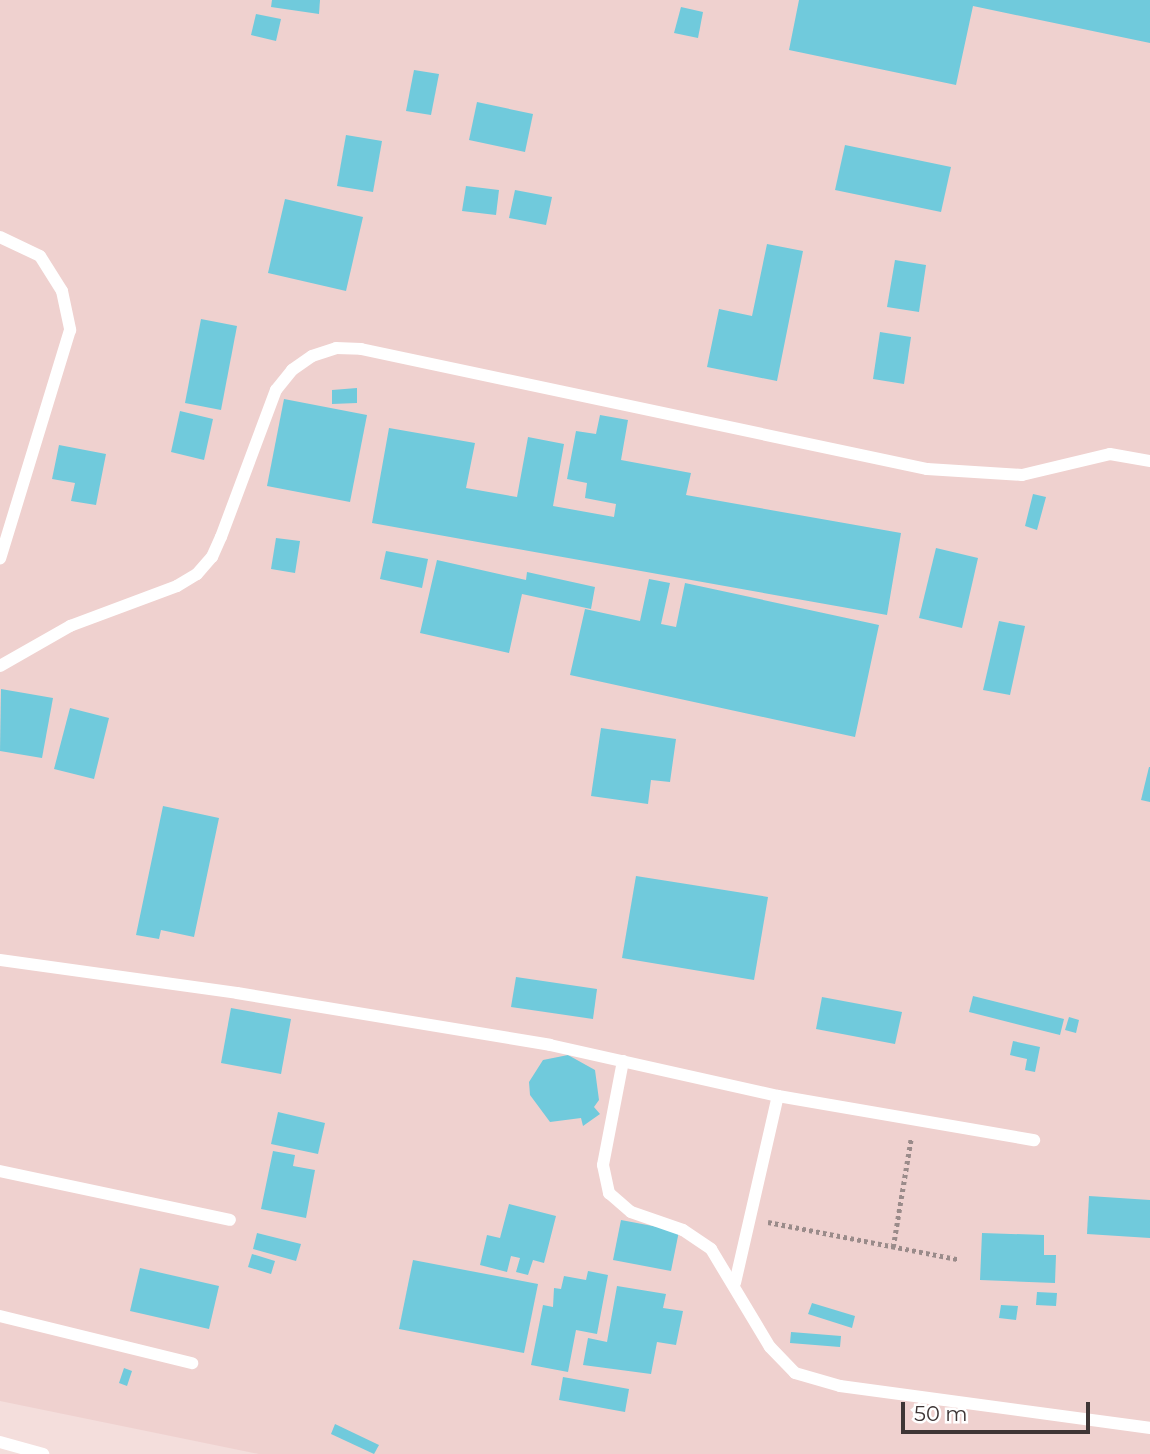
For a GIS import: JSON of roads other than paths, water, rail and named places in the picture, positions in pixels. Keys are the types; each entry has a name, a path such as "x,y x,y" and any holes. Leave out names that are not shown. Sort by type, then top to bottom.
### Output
{"lane":[{"path":"0,237 40,256 62,291 70,330 0,559"},
{"path":"0,666 70,626 177,586 197,574 212,557 221,537 276,390 292,370 312,356 336,348 360,349 927,469 1022,475 1110,454 1150,461"},
{"path":"0,960 237,993 623,1061 778,1096 1034,1140"},
{"path":"623,1061 603,1165 609,1193 631,1212 683,1230 710,1249 735,1283 769,1347 795,1373 841,1386 1150,1428"},
{"path":"735,1283 778,1096"},
{"path":"0,1171 230,1220"},
{"path":"0,1316 192,1363"},
{"path":"0,1442 43,1454"}]}
